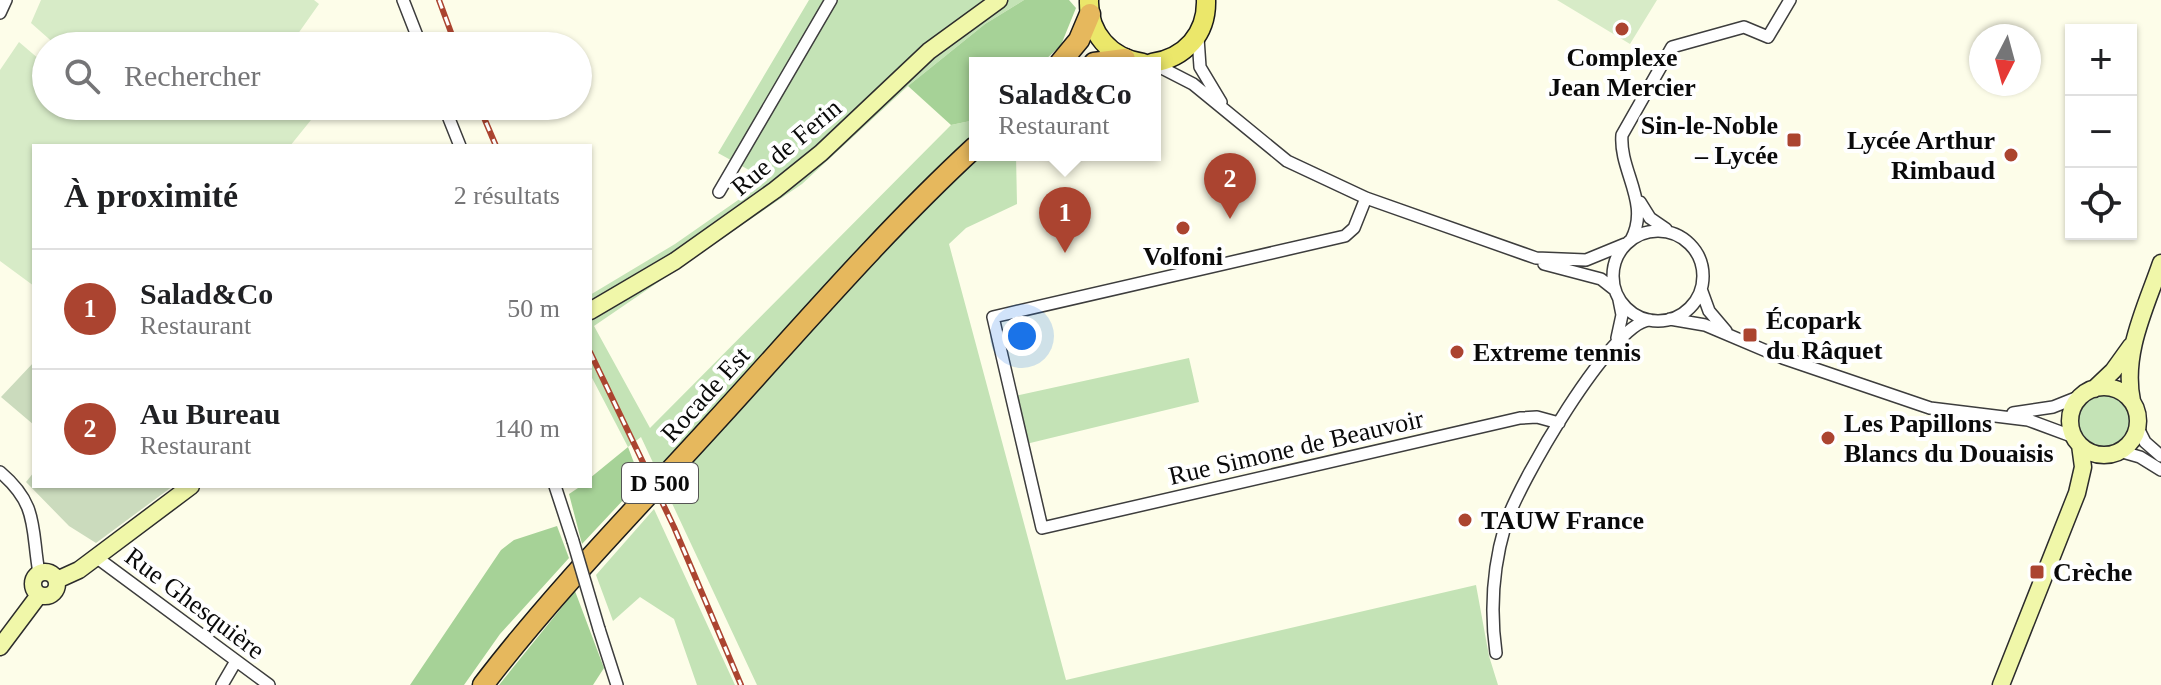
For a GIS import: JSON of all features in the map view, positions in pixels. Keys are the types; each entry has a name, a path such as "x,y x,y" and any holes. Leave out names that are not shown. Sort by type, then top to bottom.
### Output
{"highway":[{"path":"1065,57 1076,45 1088,5"},
{"name":"Rocade Est","path":"483,685 561,592 830,296 926,192 969,153"}],"main road":[{"path":"1161,61 1179,54 1198,35 1205,17 1206,0"},
{"path":"1088,5 1102,41 1128,57"}],"street":[{"path":"0,13 6,0"},
{"path":"403,0 416,32"},
{"path":"719,192 831,0"},
{"name":"Rue de Ferin","path":"592,310 675,261 787,181 929,51 999,0"},
{"path":"1613,346 1622,315 1616,293 1615,262 1628,242 1638,215 1622,135 1672,47 1744,27 1768,37 1790,0"},
{"path":"1198,35 1197,57 1204,76 1234,118"},
{"path":"1161,68 1193,84 1287,161 1366,198 1537,262 1601,279 1631,312 1650,320"},
{"path":"450,120 459,144"},
{"path":"1635,190 1650,218 1686,240 1699,257 1703,271 1701,289 1692,306 1670,319"},
{"name":"Rue Simone de Beauvoir","path":"1366,198 1354,228 1345,236 993,317 1042,528 1520,418 1537,417 1559,423"},
{"path":"1514,252 1549,259 1586,260 1651,231 1673,233"},
{"path":"2001,685 2077,493 2083,467 2071,414 2088,392 2113,371 2134,342 2155,298 2161,263"},
{"path":"1701,289 1712,316 1736,339"},
{"path":"1496,653 1494,589 1505,525 1528,471 1559,423 1613,346 1636,323 1670,319 1705,325 1736,339 1930,408 2046,425 2094,453 2116,452 2140,457 2161,470"},
{"path":"2134,342 2129,372 2138,428 2145,442 2161,456"},
{"path":"1992,415 2045,409 2088,392 2117,389 2132,401"},
{"path":"2077,493 2116,452 2129,444 2138,428"},
{"path":"0,472 14,484 29,506 39,573 33,585 39,595"},
{"path":"57,580 73,574 188,488"},
{"path":"556,488 617,685"},
{"name":"Rue Ghesquière","path":"96,557 269,685"},
{"path":"39,573 48,572 57,580"},
{"path":"0,647 39,595 53,593 57,580"},
{"path":"222,685 236,661"}],"green space":[{"path":"41,0 314,0 319,4 299,32 41,32 31,23"},
{"path":"809,0 1024,0 985,24 908,86 802,184 594,326 650,428 951,125 969,121 969,161 1016,161 1017,204 966,228 949,244 1066,680 1476,585 1489,656 1498,685 757,685 641,437 628,447 592,378 592,294 675,244 767,180 718,153"},
{"path":"1024,0 1069,0 1076,8 1061,45 1048,57 969,57 969,121 951,125 908,86 985,24"},
{"name":"Complexe Jean Mercier","path":"1557,0 1657,0 1630,44"},
{"path":"19,42 32,53 32,120 311,120 292,144 32,144 32,285 0,261 0,70"},
{"path":"1189,358 1199,402 1026,444 1015,396"},
{"path":"32,364 32,423 1,397"},
{"path":"2104,395 2122,403 2130,421 2122,439 2104,447 2086,439 2078,421 2086,403"},
{"path":"628,447 641,481 582,544 569,494 578,488 592,488 592,476"},
{"path":"32,474 32,488 170,488 96,543 69,526 26,482"},
{"path":"654,509 735,685 697,685 674,619 640,597 613,621 596,575"},
{"path":"557,526 569,558 500,634 464,685 410,685 501,550 514,540"},
{"path":"575,591 604,668 593,685 499,685"}],"railway":[{"path":"439,0 451,32"},
{"path":"485,120 495,144"},
{"path":"592,356 674,527 741,685"}],"place":[{"name":"Complexe Jean Mercier","path":"1622,29"},
{"name":"Sin-le-Noble – Lycée","path":"1794,140"},
{"name":"Lycée Arthur Rimbaud","path":"2011,155"},
{"name":"Au Bureau","path":"1230,219"},
{"name":"Volfoni","path":"1183,228"},
{"name":"Salad&Co","path":"1065,253"},
{"name":"Écopark du Râquet","path":"1750,335"},
{"name":"Extreme tennis","path":"1457,352"},
{"name":"Les Papillons Blancs du Douaisis","path":"1828,438"},
{"name":"TAUW France","path":"1465,520"},
{"name":"Crèche","path":"2037,572"}]}
